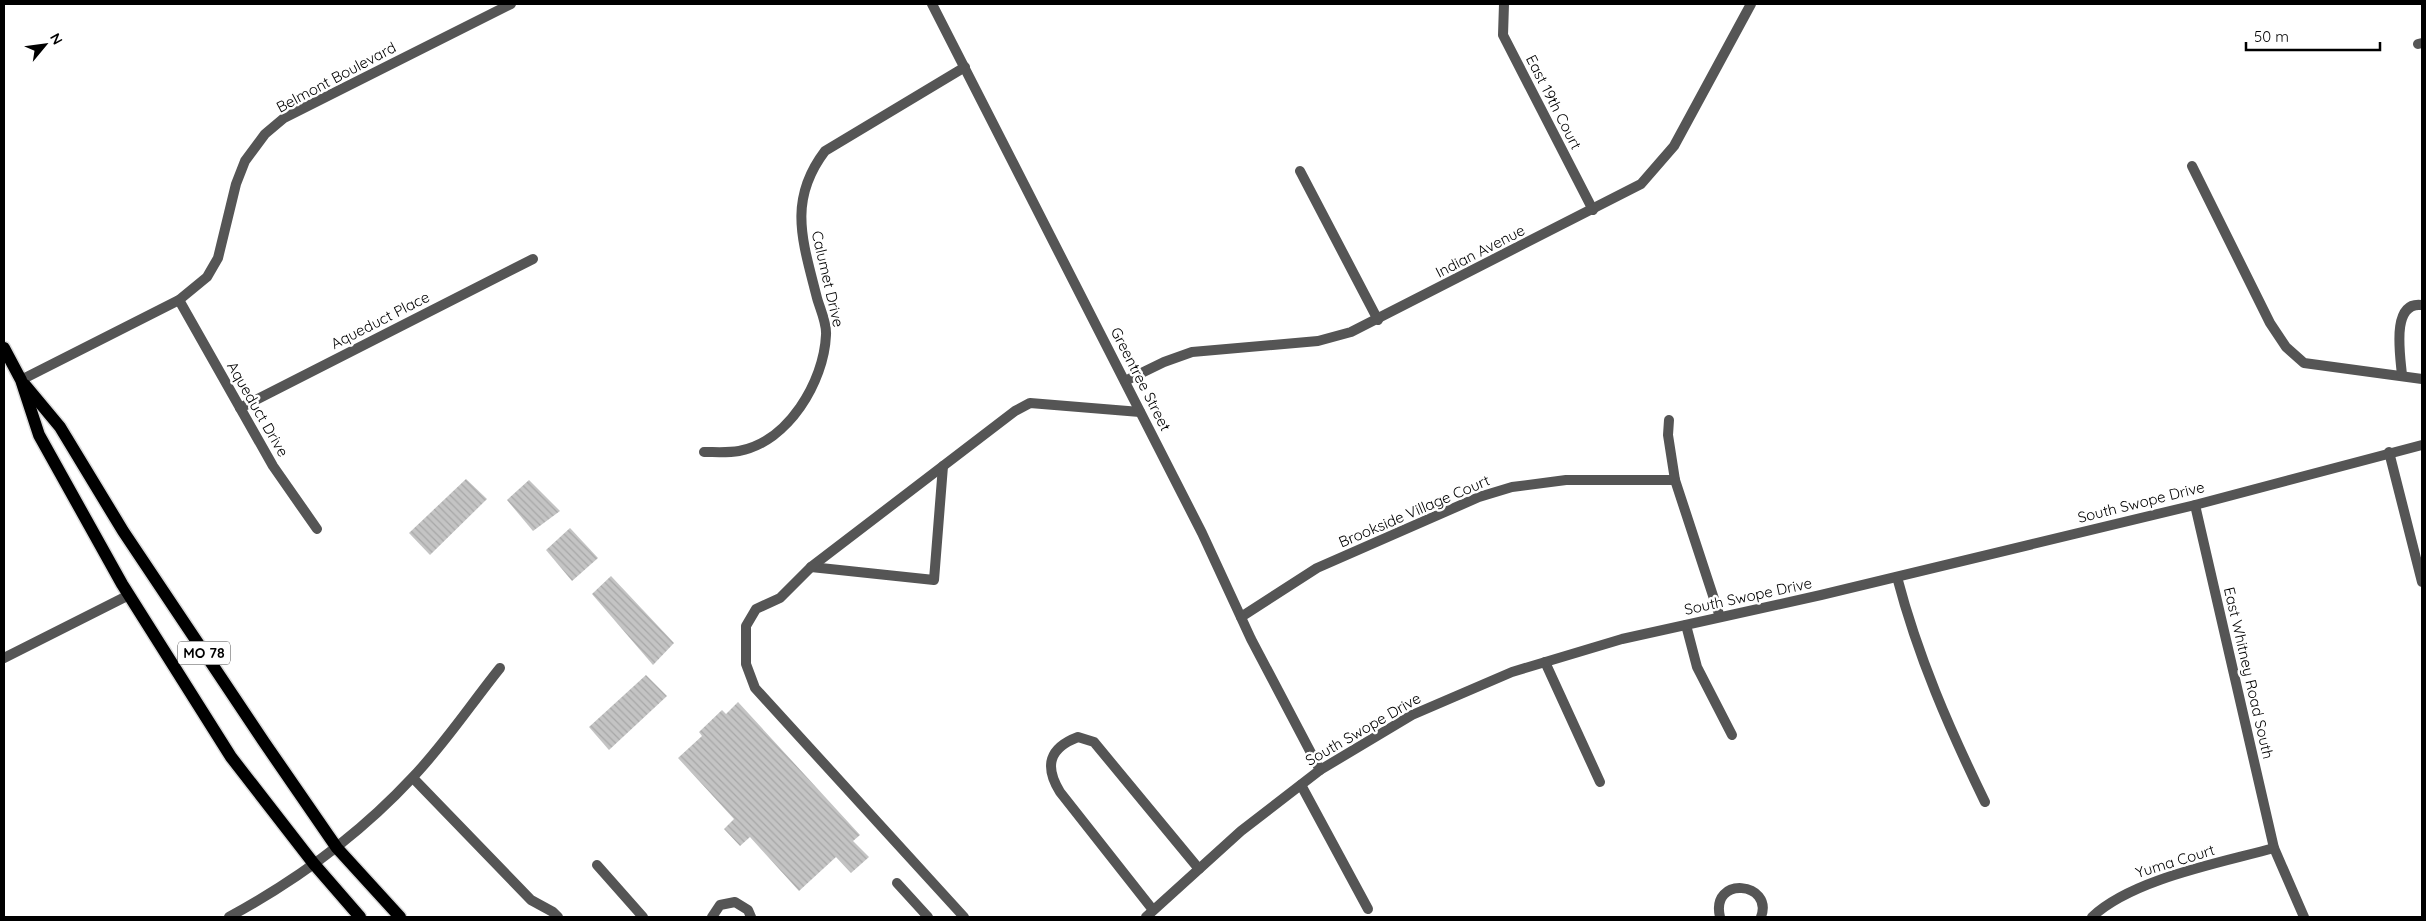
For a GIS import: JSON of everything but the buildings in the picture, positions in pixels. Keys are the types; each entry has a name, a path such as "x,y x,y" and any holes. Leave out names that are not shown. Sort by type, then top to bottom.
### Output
{"main road":[{"name":"MO 78","path":"4,348 21,380 39,434 130,596 231,757 314,864 360,917"},
{"name":"MO 78","path":"21,380 60,427 128,539 337,848 400,917"}],"street":[{"name":"Belmont Boulevard","path":"21,380 178,300 207,276 218,258 236,184 245,161 265,134 284,118 511,4"},
{"name":"Greentree Street","path":"932,4 1202,533 1240,617 1320,770"},
{"name":"East 19th Court","path":"1504,4 1503,35 1593,210"},
{"name":"Indian Avenue","path":"1125,381 1164,362 1192,352 1318,341 1351,332 1378,320 1641,184 1674,146 1751,4"},
{"name":"Calumet Drive","path":"704,452 740,451 772,437 800,408 817,375 826,334 802,240 799,214 804,188 814,165 825,151 965,67"},
{"path":"2192,166 2270,323 2286,347 2304,363 2422,379"},
{"path":"1300,171 1378,320"},
{"name":"Aqueduct Place","path":"240,408 533,259"},
{"name":"Aqueduct Drive","path":"178,300 273,466 317,529"},
{"path":"2402,376 2399,327 2408,309 2415,305 2421,305"},
{"path":"964,917 755,688 746,664 746,626 756,609 780,598 811,567 1015,411 1030,403 1140,412"},
{"path":"1669,420 1668,435 1675,480 1720,617"},
{"name":"South Swope Drive","path":"1149,914 1241,831 1320,770 1412,715 1512,672 1622,639 1897,577 2195,505 2389,452 2422,445"},
{"path":"2389,452 2422,582"},
{"path":"811,567 934,580 943,466"},
{"name":"Brookside Village Court","path":"1240,617 1317,568 1479,497 1512,487 1566,480 1675,480"},
{"name":"East Whitney Road South","path":"2195,505 2274,848 2304,917"},
{"path":"1897,577 1926,672 1953,736 1985,802"},
{"path":"4,658 130,596"},
{"path":"1686,625 1697,667 1732,735"},
{"path":"1545,662 1600,782"},
{"path":"229,917 280,889 337,848 413,778 500,668"},
{"path":"1149,914 1053,780 1050,768 1051,760 1063,744 1078,737 1094,742 1199,869"},
{"path":"413,778 531,900 553,912 558,917"},
{"path":"1301,785 1368,909"},
{"name":"Yuma Court","path":"2092,917 2100,909 2139,886 2274,848"},
{"path":"596,865 643,917"},
{"path":"897,883 928,917"},
{"path":"1720,917 1718,909 1721,898 1728,891 1738,887 1755,893 1761,902 1761,917"},
{"path":"712,917 720,905 735,902 748,910 751,917"}]}
